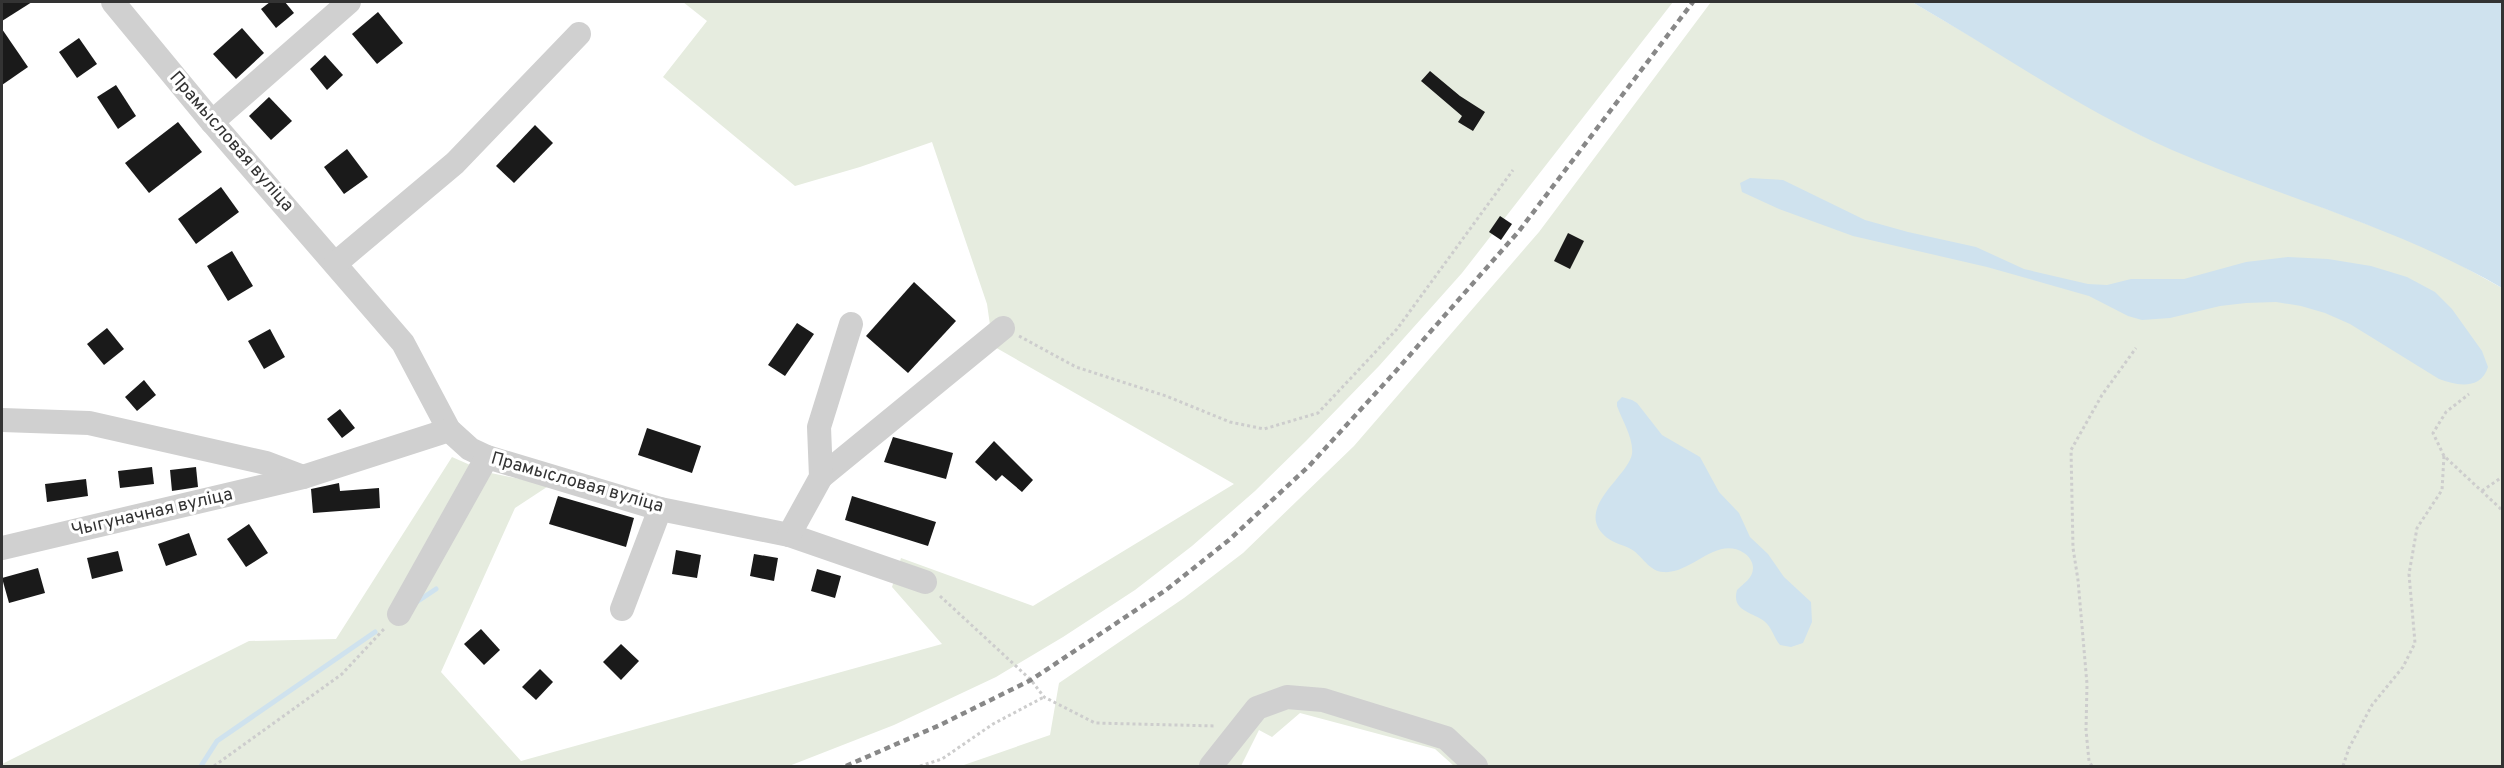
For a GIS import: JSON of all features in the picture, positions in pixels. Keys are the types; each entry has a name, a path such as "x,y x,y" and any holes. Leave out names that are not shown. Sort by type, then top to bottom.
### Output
{"street":[{"name":"Прамысловая вуліца","path":"113,2 212,122 404,343 448,430 470,449 487,457 660,509 789,535 925,582"},
{"path":"212,122 350,2"},
{"path":"336,263 455,163 579,34"},
{"path":"822,477 819,427 851,324"},
{"path":"789,535 822,477 1003,328"},
{"path":"2,420 89,423 266,463 303,477"},
{"name":"Чыгуначная вуліца","path":"2,548 303,477 448,430"},
{"path":"399,614 487,457"},
{"path":"622,609 660,509"},
{"path":"1211,766 1257,708 1287,697 1323,700 1446,738 1476,766"}],"path":[{"path":"1003,328 1076,367 1166,396 1230,422 1264,429 1318,413 1397,329 1514,170"},
{"path":"2092,766 2089,761 2086,730 2087,684 2073,548 2071,450 2102,395 2136,348"},
{"path":"2469,394 2446,412 2433,433 2444,456 2502,510"},
{"path":"2343,766 2349,748 2372,705 2403,667 2415,643 2409,574 2417,528 2442,490 2444,456"},
{"path":"2482,491 2502,477"},
{"path":"925,582 1031,680 1044,697 1095,723 1243,726"},
{"path":"214,766 342,674 399,614"},
{"path":"920,766 942,759 993,724 1044,697"}],"shaded area":[{"path":"683,2 1673,2 1462,273 1379,366 1255,491 1192,546 1135,590 1063,637 996,677 894,725 789,766 2,766 249,641 336,639 452,457 486,472 550,485 515,508 441,672 521,761 942,644 892,587 901,558 1033,606 1234,484 993,346 987,304 932,142 795,186 663,77 707,21"},
{"path":"1711,2 1912,2 2136,133 2213,166 2406,239 2446,257 2502,288 2502,766 1454,766 1435,749 1300,713 1272,737 1259,730 1241,766 961,766 1050,735 1059,683 1184,598 1243,553 1354,446 1539,232"}],"water":[{"path":"1912,2 2502,2 2502,288 2422,247 2213,167 2138,134 2072,99"},
{"path":"1750,178 1783,180 1865,220 1976,247 2024,269 2088,284 2107,285 2131,279 2184,279 2246,262 2288,257 2328,259 2371,266 2407,277 2435,292 2452,309 2482,351 2488,367 2480,380 2474,383 2461,384 2439,379 2350,324 2325,313 2276,302 2220,306 2170,318 2142,320 2128,316 2089,296 1987,267 1853,236 1779,209 1742,192 1740,183"},
{"path":"1622,397 1637,403 1662,435 1700,457 1719,492 1739,513 1750,537 1768,554 1784,577 1811,602 1812,622 1803,643 1791,647 1780,645 1767,623 1740,607 1736,597 1737,590 1753,572 1750,559 1744,553 1734,549 1723,549 1684,568 1663,572 1651,567 1631,549 1606,537 1597,526 1596,515 1599,504 1622,473 1632,454 1629,436 1617,406 1617,402"}],"building":[{"path":"2,2 32,2 2,21"},
{"path":"270,2 285,2 294,13 276,28 261,9"},
{"path":"378,12 403,43 377,64 352,34"},
{"path":"242,28 264,53 236,79 213,54"},
{"path":"2,29 28,67 2,85"},
{"path":"79,38 97,64 77,78 59,52"},
{"path":"325,55 343,75 327,90 310,69"},
{"path":"1430,71 1460,96 1485,112 1473,131 1458,122 1462,116 1421,81"},
{"path":"116,85 136,116 118,129 97,97"},
{"path":"269,97 292,121 271,140 249,116"},
{"path":"178,122 202,152 149,193 125,163"},
{"path":"535,125 553,143 514,183 496,166"},
{"path":"347,149 368,177 344,194 324,167"},
{"path":"221,187 239,212 196,244 178,219"},
{"path":"1500,216 1512,224 1501,240 1489,232"},
{"path":"1568,233 1584,241 1570,269 1554,261"},
{"path":"232,251 253,286 228,301 207,266"},
{"path":"914,282 956,321 908,373 866,336"},
{"path":"797,323 814,334 785,376 768,365"},
{"path":"107,328 124,349 104,365 87,344"},
{"path":"270,329 285,357 264,369 248,341"},
{"path":"144,380 156,395 137,411 125,397"},
{"path":"340,409 355,428 342,438 327,419"},
{"path":"647,428 701,446 692,473 638,455"},
{"path":"893,437 953,453 946,479 884,462"},
{"path":"994,441 1033,480 1022,492 1002,475 996,481 975,462"},
{"path":"152,467 154,484 120,488 118,471"},
{"path":"196,467 198,487 172,491 170,470"},
{"path":"86,479 88,496 47,502 45,484"},
{"path":"339,483 340,491 379,488 380,508 313,513 311,489"},
{"path":"558,496 634,518 626,547 549,524"},
{"path":"852,496 936,522 928,546 845,520"},
{"path":"249,524 268,553 246,567 227,539"},
{"path":"189,533 197,555 166,566 158,544"},
{"path":"676,550 701,555 697,578 672,574"},
{"path":"118,551 123,571 92,579 87,558"},
{"path":"754,554 778,558 774,581 750,576"},
{"path":"38,568 45,593 9,603 2,578"},
{"path":"817,569 841,576 835,598 811,591"},
{"path":"481,629 500,650 484,665 464,644"},
{"path":"621,644 639,661 621,680 603,662"},
{"path":"540,669 553,682 536,700 522,687"}],"waterway":[{"path":"415,603 436,589"},
{"path":"201,766 217,741 375,632"}],"railway":[{"path":"846,766 940,725 1031,680 1166,590 1229,540 1309,466 1519,231 1693,2"}]}
